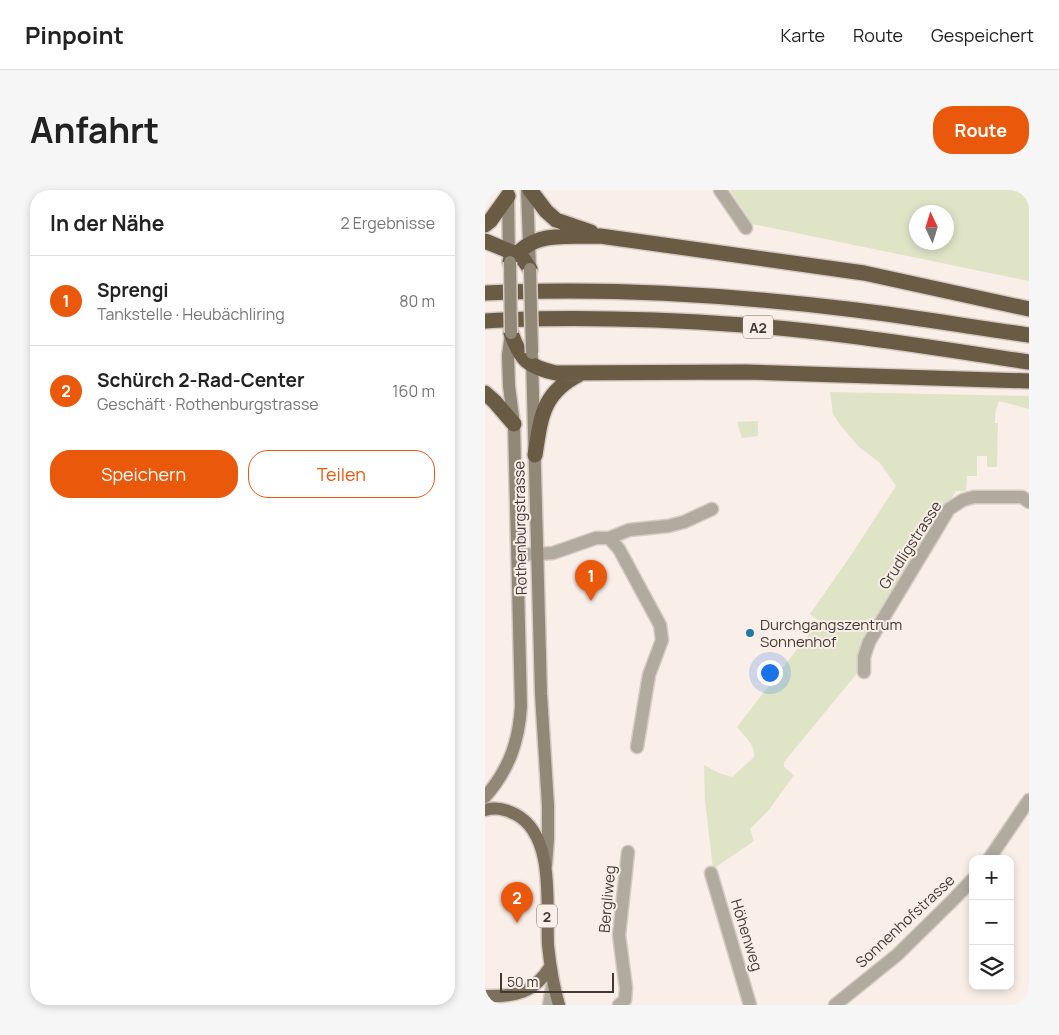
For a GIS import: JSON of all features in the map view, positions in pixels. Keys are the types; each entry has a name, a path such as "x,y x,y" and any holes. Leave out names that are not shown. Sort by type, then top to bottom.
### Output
{"highway":[{"path":"529,190 556,220 600,236"},
{"path":"485,225 490,221 508,193"},
{"path":"485,241 520,260 529,245 551,236 600,236 864,273 904,280 1029,309"},
{"name":"A2","path":"485,293 527,291 636,293 743,298 857,310 1029,334"},
{"name":"A2","path":"485,321 529,319 635,320 743,325 853,337 1029,362"},
{"path":"511,334 523,357 556,373 746,372 1029,381"},
{"path":"535,455 540,419 545,404 564,383 581,374"},
{"path":"485,393 514,424"}],"main road":[{"path":"529,190 529,245"},
{"name":"Rothenburgstrasse","path":"508,193 520,260 523,357 535,455 541,694 548,806 546,865"},
{"name":"Rothenburgstrasse","path":"511,334 520,260"},
{"name":"Rothenburgstrasse","path":"485,797 494,787 508,764 516,745 520,725 522,691 514,424 509,386 523,357"},
{"name":"2","path":"485,810 500,809 509,811 522,818 534,833 546,865 550,966 559,1005"},
{"path":"485,996 521,993 541,980 550,966"}],"street":[{"path":"720,190 746,228"},
{"name":"Grudligstrasse","path":"865,672 864,657 869,642 949,509 963,500 974,497 1022,497 1029,502"},
{"path":"518,555 557,552 596,538 609,538 629,530 668,526 683,522 712,510"},
{"path":"609,538 619,549 660,625 662,640 649,675 637,747"},
{"path":"992,855 1029,800"},
{"name":"Bergliweg","path":"619,1005 625,1000 626,988 619,935 628,852"},
{"name":"Höhenweg","path":"711,873 751,1005"},
{"name":"Sonnenhofstrasse","path":"835,1005 897,955 969,883"},
{"path":"549,1005 553,982"}],"green space":[{"path":"730,190 1029,190 1029,281 752,224"},
{"path":"830,392 1029,396 1029,409 999,401 995,414 995,423 998,423 997,467 987,467 987,456 977,456 977,476 967,476 966,491 956,491 868,631 862,643 859,671 784,762 784,767 794,775 769,810 750,829 754,841 713,869 705,801 704,765 732,777 754,757 751,745 737,727 819,621 810,614 896,486 880,463 859,447 840,425 833,414"},
{"path":"758,421 758,436 742,438 737,422"}],"place":[{"name":"Sprengi","path":"591,601"},
{"name":"Durchgangszentrum Sonnenhof","path":"750,633"},
{"name":"Schürch 2-Rad-Center","path":"517,923"}]}
